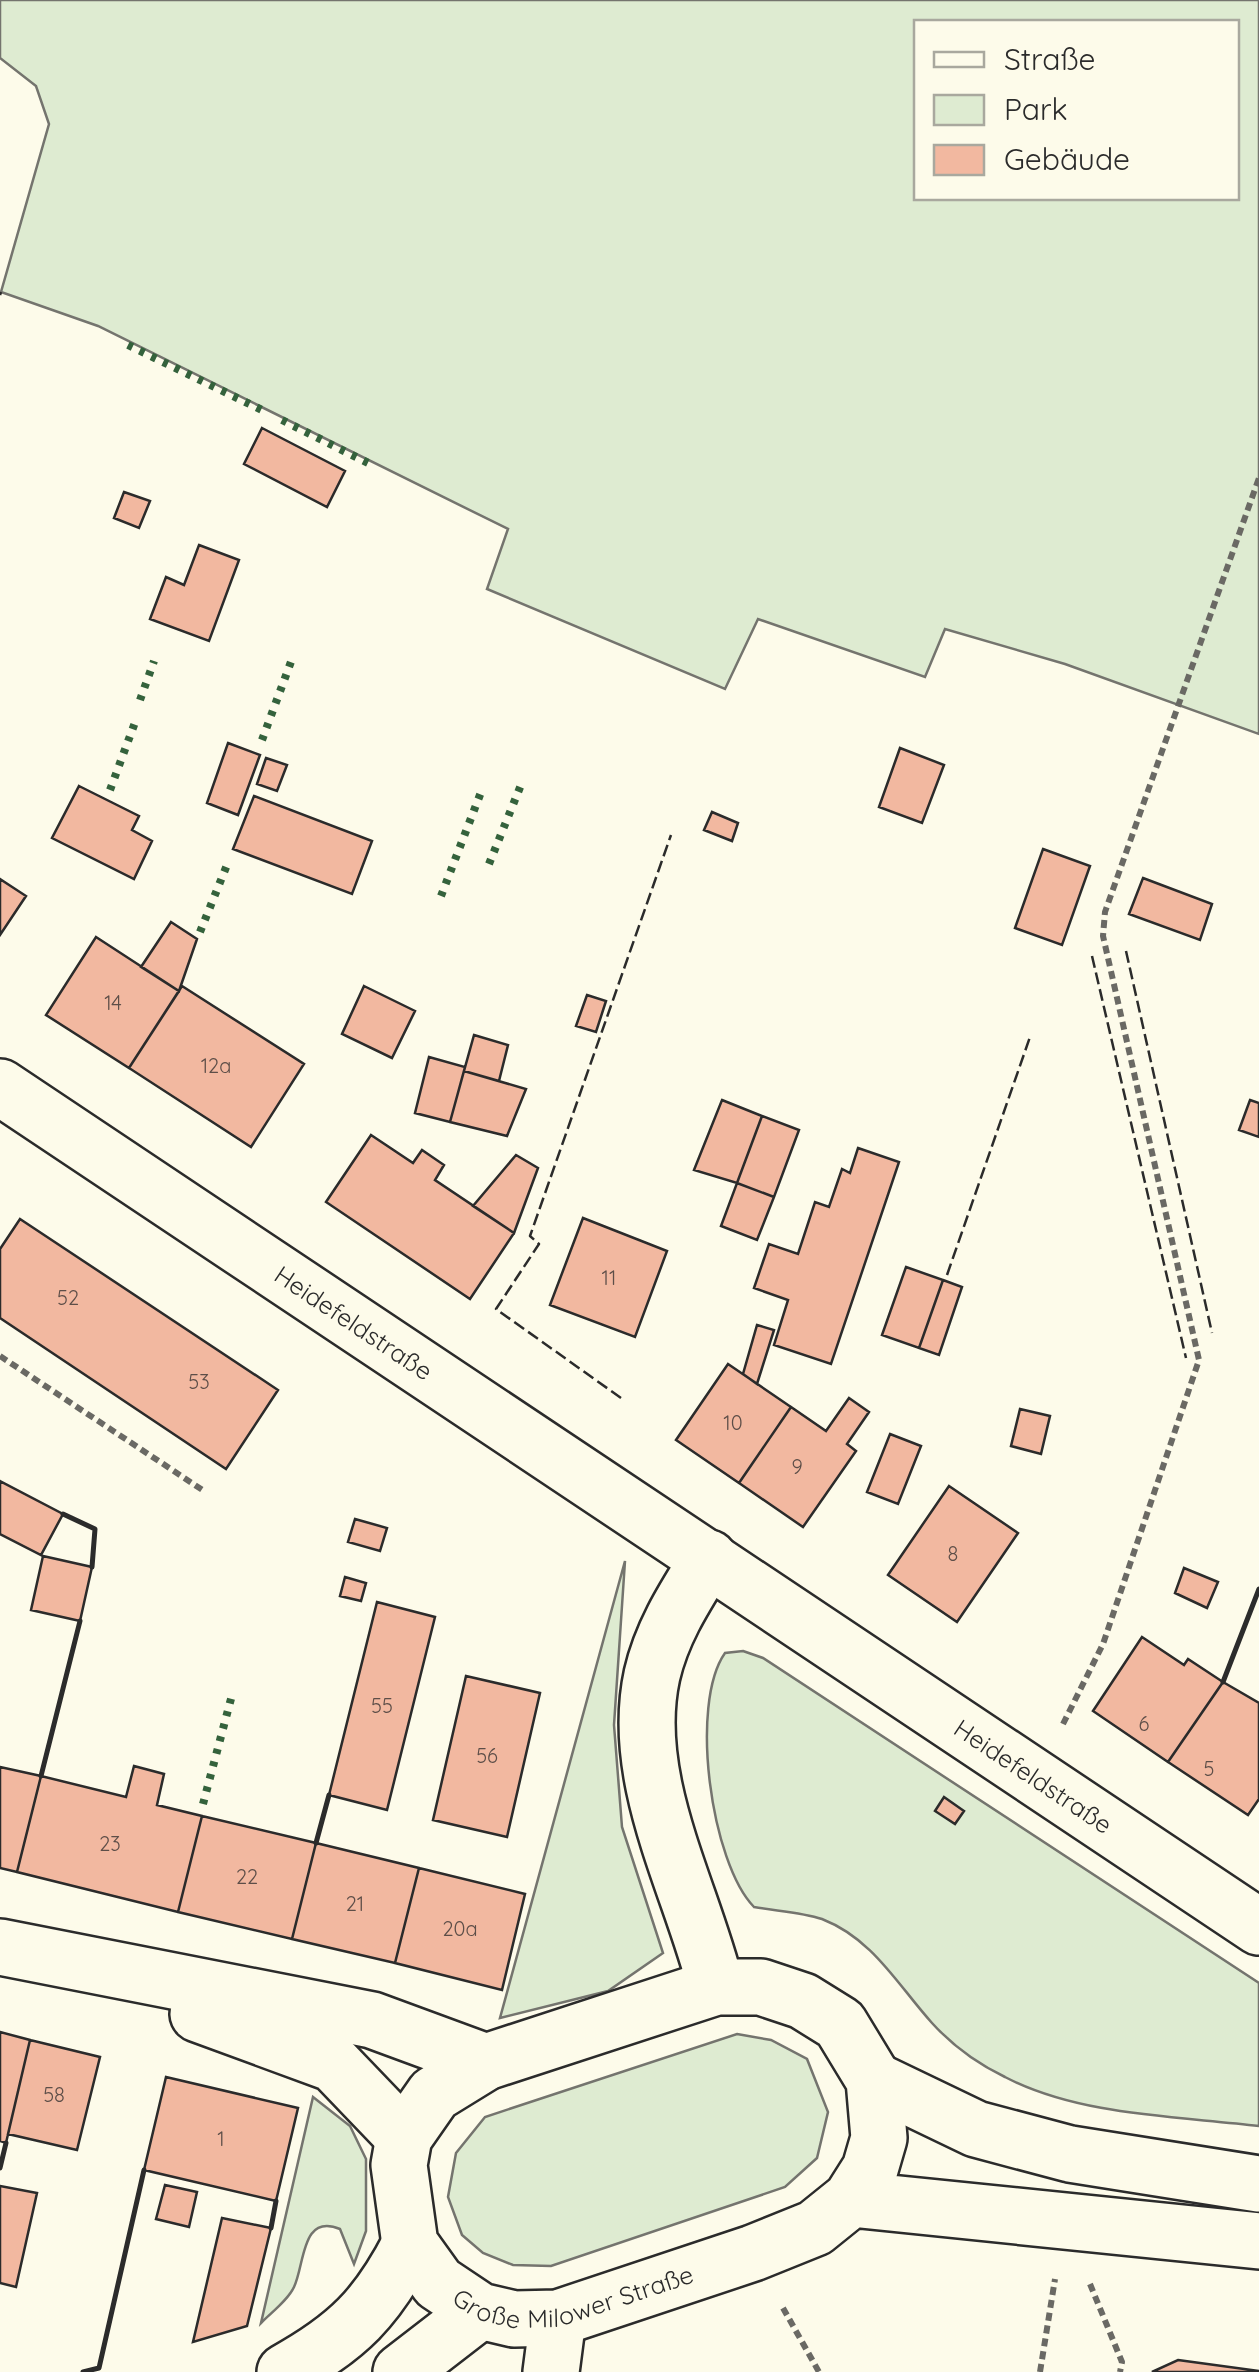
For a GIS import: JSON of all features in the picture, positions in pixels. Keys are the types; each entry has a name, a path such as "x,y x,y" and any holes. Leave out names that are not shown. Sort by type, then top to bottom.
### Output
{"main road":[{"name":"Heidefeldstraße","path":"0,1087 1259,1926"},
{"path":"710,1558 674,1614 653,1673 646,1724 654,1791 716,1987"},
{"path":"22,1952 372,2020 486,2062"},
{"path":"22,1952 334,2064 404,2136"},
{"name":"Große Milower Straße","path":"716,1987 761,1987 804,2001 840,2024 874,2080 879,2138 870,2169 851,2199 815,2228 753,2253 558,2318 514,2319 480,2312 438,2282 410,2244 399,2165 404,2136 434,2094 486,2062 716,1987"},
{"path":"874,2080 976,2129 1121,2163 1259,2184"},
{"path":"851,2199 1259,2241"},
{"path":"285,2372 351,2328 384,2294 410,2244"},
{"path":"401,2372 480,2312"},
{"path":"551,2372 558,2318"}],"path":[{"path":"1037,1778 1103,1644 1199,1360 1103,936 1105,912 1259,478"},
{"path":"0,1356 204,1491"},
{"path":"1040,2372 1064,2221"},
{"path":"1064,2221 1122,2362 1120,2372"},
{"path":"753,2253 820,2372"}],"green space":[{"path":"0,0 1259,0 1259,734 1065,664 945,629 925,677 758,619 725,689 487,589 508,529 98,326 1,292 49,124 36,86 0,58"},
{"path":"625,1561 614,1725 622,1827 663,1953 608,1991 500,2018"},
{"path":"743,1651 763,1658 1259,1983 1259,2126 1097,2107 1034,2090 995,2072 957,2046 856,1938 822,1919 754,1907 739,1886 726,1856 716,1821 707,1744 714,1677 725,1653"},
{"path":"737,2034 771,2040 807,2059 828,2112 817,2158 785,2187 551,2266 513,2265 483,2253 462,2235 448,2197 456,2153 485,2117"},
{"path":"313,2097 350,2126 366,2159 366,2231 354,2264 340,2229 327,2226 311,2234 291,2292 261,2323"}],"building":[{"path":"262,428 345,471 327,507 244,464"},
{"path":"124,492 150,501 139,528 114,518"},
{"path":"199,545 239,560 209,641 150,619 166,577 184,585"},
{"path":"228,743 260,755 238,815 207,803"},
{"path":"900,748 944,765 922,823 879,807"},
{"path":"266,758 287,765 277,791 257,784"},
{"path":"79,786 139,816 132,830 152,841 134,879 52,838"},
{"path":"254,796 372,841 352,894 233,849"},
{"path":"712,812 738,823 732,841 704,830"},
{"path":"1043,849 1090,866 1062,945 1015,928"},
{"path":"1143,878 1212,904 1200,940 1129,914"},
{"path":"0,879 26,896 0,935"},
{"path":"171,922 197,939 179,991 141,967"},
{"path":"96,937 179,991 129,1068 46,1015"},
{"path":"182,986 304,1064 251,1147 129,1068"},
{"path":"364,986 415,1011 392,1058 342,1034"},
{"path":"587,995 606,1001 596,1032 576,1026"},
{"path":"474,1035 508,1045 499,1081 464,1071"},
{"path":"429,1057 465,1067 450,1122 415,1113"},
{"path":"464,1071 526,1089 507,1136 450,1122"},
{"path":"722,1100 762,1116 737,1183 694,1170"},
{"path":"1250,1100 1259,1103 1259,1137 1239,1130"},
{"path":"762,1116 799,1130 774,1197 737,1183"},
{"path":"371,1135 413,1163 422,1150 444,1165 435,1180 514,1233 470,1299 326,1202"},
{"path":"858,1148 899,1162 831,1364 774,1345 788,1300 754,1288 769,1244 798,1254 815,1202 829,1207 842,1169 850,1173"},
{"path":"516,1155 538,1168 514,1233 473,1206"},
{"path":"737,1183 774,1197 757,1240 721,1226"},
{"path":"583,1218 667,1251 635,1337 550,1305"},
{"path":"20,1219 278,1390 226,1469 0,1318 0,1249"},
{"path":"906,1267 943,1280 919,1348 882,1335"},
{"path":"943,1280 962,1287 939,1355 919,1348"},
{"path":"757,1325 774,1330 757,1384 743,1374"},
{"path":"728,1364 791,1407 739,1483 676,1440"},
{"path":"849,1398 869,1412 847,1444 856,1451 803,1527 739,1483 791,1407 826,1431"},
{"path":"1020,1409 1050,1416 1041,1454 1011,1446"},
{"path":"890,1434 921,1446 898,1504 867,1492"},
{"path":"0,1481 63,1514 41,1555 0,1534"},
{"path":"949,1486 1018,1533 957,1622 888,1575"},
{"path":"355,1519 387,1528 380,1551 348,1542"},
{"path":"43,1556 92,1567 80,1621 31,1610"},
{"path":"1184,1568 1218,1582 1207,1608 1175,1593"},
{"path":"345,1577 366,1583 361,1601 340,1596"},
{"path":"377,1602 435,1617 387,1810 329,1795"},
{"path":"1142,1637 1184,1665 1188,1659 1223,1682 1168,1762 1093,1711"},
{"path":"466,1676 540,1693 507,1837 433,1820"},
{"path":"1223,1682 1259,1703 1259,1799 1248,1815 1168,1762"},
{"path":"134,1766 164,1774 157,1805 202,1816 178,1912 17,1872 41,1776 126,1797"},
{"path":"0,1767 41,1776 17,1872 0,1868"},
{"path":"944,1797 964,1811 955,1824 935,1811"},
{"path":"202,1816 316,1843 292,1939 178,1912"},
{"path":"316,1843 419,1868 395,1963 292,1939"},
{"path":"419,1868 525,1894 502,1990 395,1963"},
{"path":"0,2032 30,2040 6,2143 0,2141"},
{"path":"30,2040 100,2057 77,2150 8,2134"},
{"path":"166,2077 298,2108 276,2201 144,2170"},
{"path":"165,2185 197,2192 189,2227 156,2219"},
{"path":"0,2186 37,2193 16,2287 0,2283"},
{"path":"222,2218 271,2228 247,2326 193,2342"},
{"path":"1178,2360 1259,2371 1259,2372 1152,2372"}],"hedge":[{"path":"128,345 266,412"},
{"path":"282,420 370,464"},
{"path":"262,740 292,659"},
{"path":"140,700 154,661"},
{"path":"110,790 137,717"},
{"path":"489,864 523,780"},
{"path":"441,896 483,787"},
{"path":"200,932 229,860"},
{"path":"203,1804 232,1695"}],"fence":[{"path":"621,1398 496,1309 539,1244 530,1236 671,835"},
{"path":"1126,951 1212,1333"},
{"path":"1092,956 1186,1358"},
{"path":"947,1275 1030,1037"}],"wall":[{"path":"63,1514 95,1529 92,1567"},
{"path":"1223,1682 1259,1589"},
{"path":"41,1776 80,1621"},
{"path":"316,1843 329,1795"},
{"path":"0,2168 6,2143"},
{"path":"83,2372 99,2368 144,2170"},
{"path":"271,2228 276,2201"}]}
